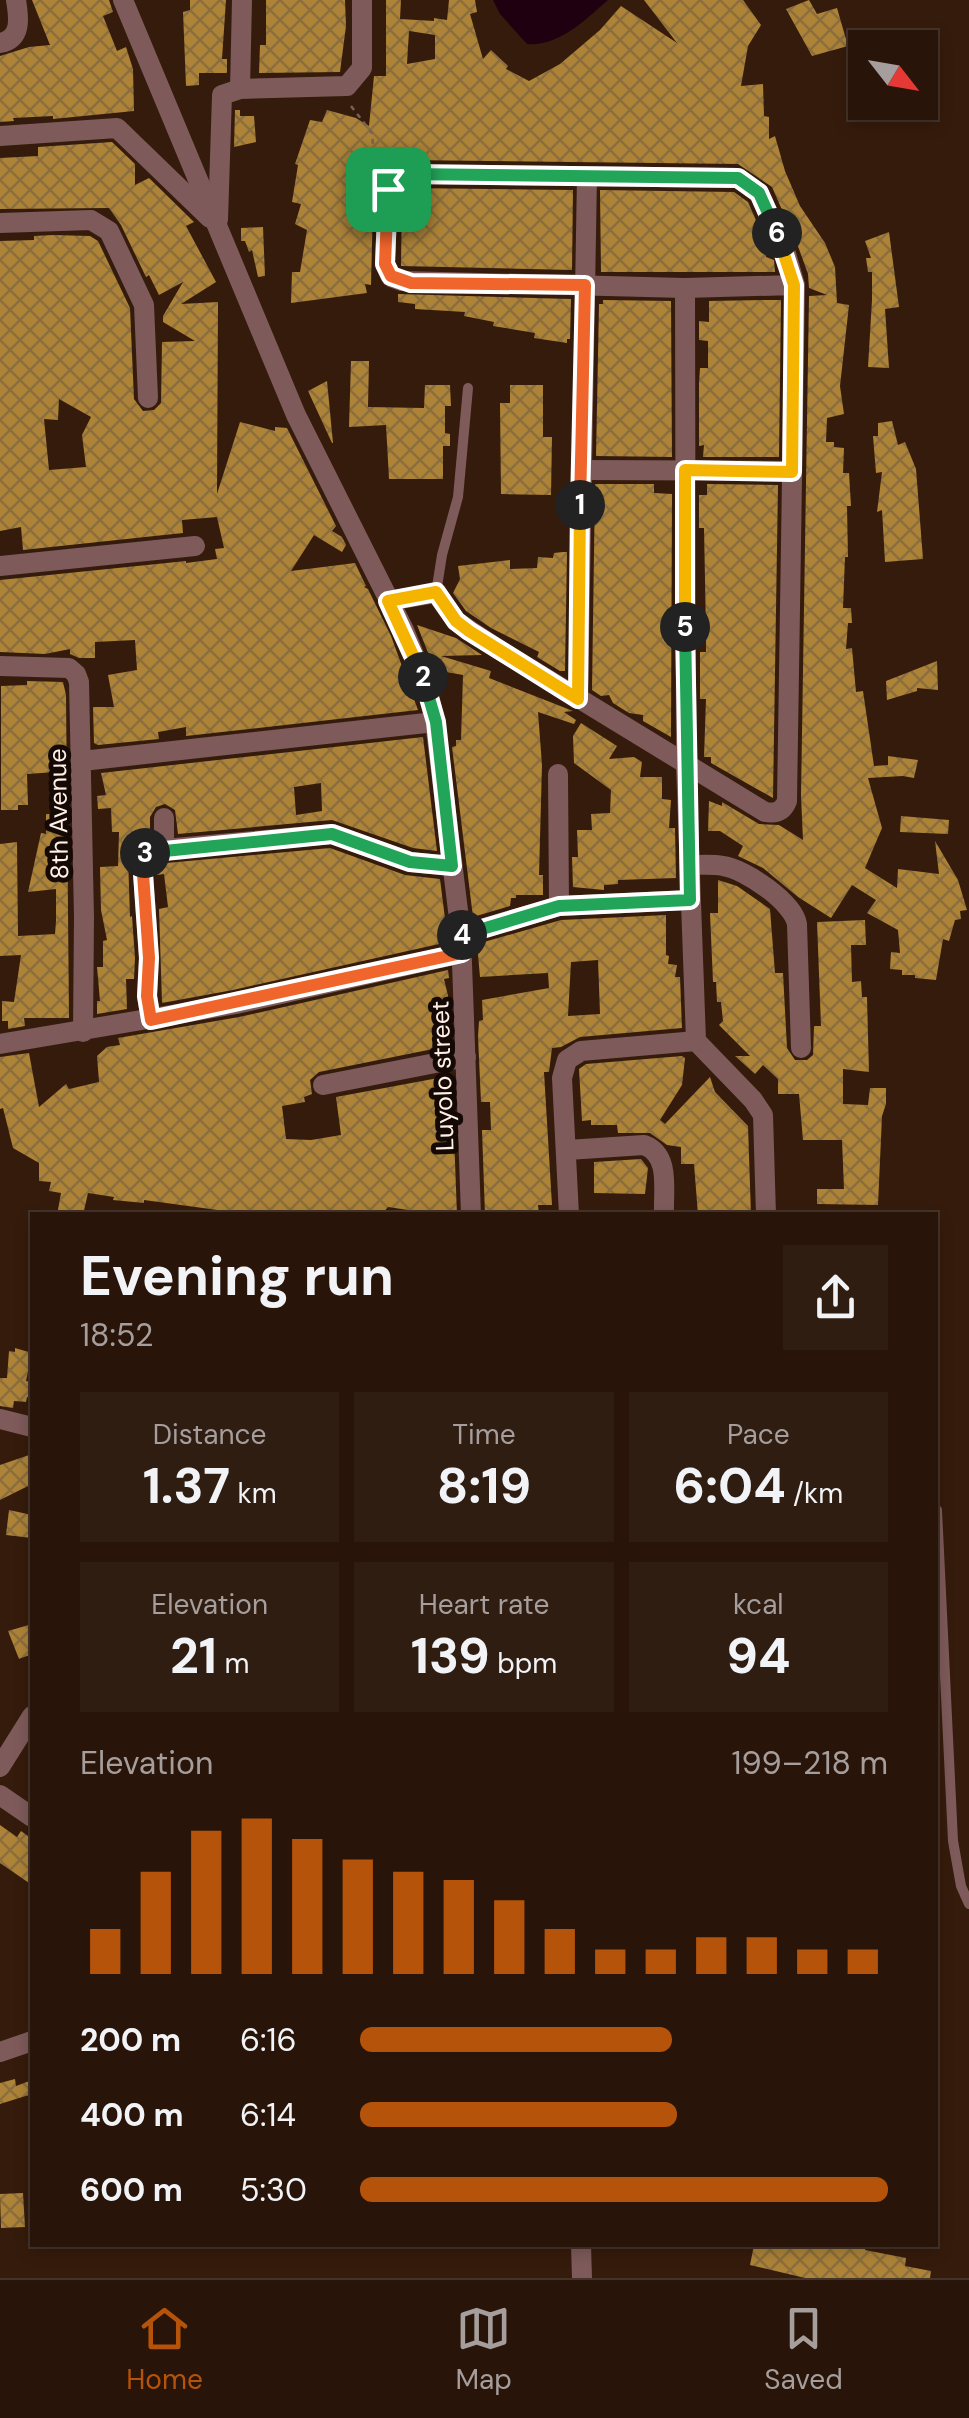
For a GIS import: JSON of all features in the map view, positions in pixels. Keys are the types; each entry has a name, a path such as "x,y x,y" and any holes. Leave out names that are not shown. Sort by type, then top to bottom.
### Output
{"street":[{"path":"0,43 12,38 18,26 16,0"},
{"name":"Luyolo street","path":"123,0 296,416 427,688 436,722 462,944 471,1212"},
{"path":"240,89 242,0"},
{"path":"218,227 222,95 240,89 342,86 354,82 362,68 362,0"},
{"path":"0,136 117,128 218,227"},
{"path":"388,601 436,592 456,621 469,631 765,812 778,812 788,802 794,285 786,254 759,193 738,178 406,174 388,189 385,264 391,276 411,283 685,288 794,285"},
{"path":"578,699 588,176"},
{"path":"0,223 91,220 109,231 144,305 148,398"},
{"path":"685,288 686,764 696,1041 753,1100 762,1116 766,1212"},
{"path":"581,470 792,472"},
{"path":"0,566 195,546"},
{"name":"8th Avenue","path":"0,666 63,667 76,674 81,706 83,1032"},
{"path":"82,761 436,722"},
{"path":"558,774 559,906"},
{"path":"164,818 164,849"},
{"path":"151,1020 142,857 146,852 332,834 410,862 452,866"},
{"path":"690,865 726,866 738,871 792,909 797,924 801,1048"},
{"path":"0,1044 151,1020 462,944 559,906 690,900"},
{"path":"569,1212 562,1078 567,1060 581,1051 696,1041"},
{"path":"322,1086 466,1057"},
{"path":"567,1150 644,1145 654,1148 662,1161 664,1212"},
{"path":"0,1419 30,1426"},
{"path":"0,1767 30,1719"},
{"path":"0,1795 30,1816"},
{"path":"0,2052 30,2042"},
{"path":"581,2247 582,2278"}],"lane":[{"path":"436,592 458,497 468,388"},
{"path":"938,1551 952,1841 961,1886 969,1904"}],"path":[{"path":"342,86 352,109 372,133 373,166 388,189"}],"shaded area":[{"path":"493,0 608,0 561,36 527,44 500,14"}],"building":[{"path":"32,0 109,0 113,12 103,16 117,51 126,47 133,69 134,111 0,122 0,56 50,45"},
{"path":"190,0 226,0 222,59 227,59 227,73 199,73 199,85 186,86 183,12 190,10"},
{"path":"266,0 345,0 340,72 259,73 260,45 266,45"},
{"path":"386,0 401,0 400,19 434,21 447,20 449,0 475,0 477,12 470,14 483,59 491,50 508,66 506,69 529,81 560,64 621,6 677,43 644,0 743,0 761,25 748,46 741,86 763,84 769,139 775,136 800,206 825,243 835,267 837,303 849,305 840,386 844,414 827,418 826,442 844,448 843,473 849,473 851,506 847,506 843,608 851,608 852,623 848,623 846,649 852,648 856,692 863,691 874,766 888,765 888,756 918,760 914,778 868,778 882,828 865,868 897,888 898,869 939,874 935,841 958,880 967,910 960,911 961,919 955,920 949,941 943,939 936,980 902,975 902,970 890,969 891,952 900,953 898,930 867,913 876,900 852,885 831,918 763,868 738,856 743,846 720,831 708,831 709,801 722,806 722,802 759,824 779,825 803,840 809,296 827,295 809,288 799,249 772,187 738,164 405,160 393,165 374,165 371,285 365,284 367,293 291,303 292,272 300,272 307,230 295,224 301,204 292,202 298,165 295,164 310,120 322,122 327,110 369,126 374,76 386,76","holes":["409,31 435,35 435,59 407,64"]},
{"path":"809,0 817,14 837,8 848,46 812,56 786,9"},
{"path":"235,110 240,110 240,116 254,116 256,142 234,147"},
{"path":"112,142 135,164 135,185 149,178 194,222 186,226 216,282 181,304 218,302 217,494 240,422 275,431 275,427 287,428 336,526 332,531 346,545 342,552 314,535 291,571 355,563 391,636 418,710 186,736 186,727 158,732 159,739 98,745 94,743 93,707 114,707 108,675 137,670 135,640 95,642 95,658 79,658 70,654 70,649 45,654 0,652 0,580 217,559 215,549 224,548 217,517 182,520 183,533 23,550 21,527 0,531 0,241 53,235 90,236 98,241 130,308 134,399 143,411 154,410 161,403 162,342 195,341 163,322 183,282 159,295 109,208 0,209 0,158 38,156 38,147","holes":["59,399 91,417 82,435 86,467 49,470 44,419 58,420"]},
{"path":"409,188 573,190 572,270 401,266 402,192"},
{"path":"600,190 734,192 748,202 766,243 766,257 774,260 775,272 601,272"},
{"path":"263,227 265,276 258,277 252,250 249,252 245,241 241,241 241,228"},
{"path":"889,232 899,307 885,309 889,368 868,367 872,272 868,272 866,258 871,258 865,241"},
{"path":"398,294 571,299 570,339 567,343 534,338 535,333 493,326 494,322 464,316 465,312 415,309 415,304 398,302"},
{"path":"603,300 671,301 672,457 596,456 599,304"},
{"path":"781,300 779,457 703,457 704,445 699,446 699,383 700,368 708,368 708,341 699,340 699,321 709,322 709,301"},
{"path":"351,361 369,361 368,407 424,408 425,385 450,385 451,406 445,406 445,433 450,434 450,446 443,446 443,479 389,479 386,425 349,427"},
{"path":"327,381 333,443 308,391"},
{"path":"510,385 543,385 543,437 552,437 551,495 501,494 500,403 510,403"},
{"path":"892,421 898,445 905,442 916,469 923,559 885,562 882,510 877,512 882,472 876,473 873,436 878,436 878,423"},
{"path":"595,484 654,484 654,493 672,494 671,737 643,721 643,715 629,713 613,703 609,695 601,696 592,690"},
{"path":"707,484 778,485 773,798 711,763 711,757 704,757 706,699 700,699 700,652 706,652 706,632 704,528 699,528 699,495 707,495"},
{"path":"567,552 565,671 466,611 453,593 460,579 458,566 510,560 510,569 537,568 538,557 553,558 554,553"},
{"path":"417,625 456,638 482,655 441,656 491,671 489,678 573,711 564,712 576,720 574,724 538,712 542,765 539,875 543,875 543,895 516,895 510,906 473,917 452,747 456,740 461,740 463,675 435,670"},
{"path":"937,661 938,690 917,688 887,700 886,681"},
{"path":"27,681 63,682 66,695 69,1018 24,1018 25,1026 8,1029 8,1021 2,1021 2,1001 14,1002 21,955 0,956 0,844 17,842 18,936 55,934 56,921 56,889 28,892 41,833 46,834 46,814 53,814 56,772 27,774 28,805 18,805 18,810 1,810 1,686 27,685"},
{"path":"581,723 617,746 609,759 634,757 642,762 640,777 662,777 662,799 671,800 669,828 675,828 676,878 618,880 618,884 604,885 604,890 573,887 572,857 578,857 577,830 592,830 591,814 610,813 611,790 574,763 573,736"},
{"path":"423,737 437,851 413,848 332,820 178,834 175,810 165,804 156,807 150,817 150,837 135,843 128,857 135,958 134,979 126,979 127,1009 97,1014 97,967 103,967 103,941 107,940 101,910 100,867 118,866 119,832 112,832 111,808 98,809 97,796 106,795 101,773","holes":["321,783 322,811 296,815 294,787"]},
{"path":"901,816 949,820 948,834 900,832"},
{"path":"330,848 405,875 440,879 448,942 162,1003 159,909 168,907 164,874 157,875 156,864"},
{"path":"718,880 737,886 770,909 775,973 783,973 787,1048 795,1060 807,1060 813,1055 814,1026 821,1026 817,922 865,920 866,945 851,945 852,982 861,981 862,997 867,997 869,1072 843,1069 843,1104 868,1105 870,1088 886,1088 878,1205 817,1204 817,1189 844,1189 842,1140 803,1140 799,1094 778,1094 778,1079 763,1065 755,1074 735,1056 750,1056 719,1025 723,1021 713,982 710,913 718,913"},
{"path":"666,915 666,955 668,964 677,965 675,977 680,977 682,1028 580,1037 552,1048 549,1072 544,1072 552,1205 538,1205 539,1212 485,1212 482,1130 491,1130 490,1102 481,1102 478,1037 479,1021 483,1020 482,1000 549,988 548,973 480,977 477,944 561,920","holes":["598,960 600,1014 568,1016 571,962"]},
{"path":"448,970 449,978 444,979 451,1036 440,1038 438,1048 319,1072 310,1080 312,1094 304,1097 305,1102 282,1106 286,1139 341,1135 336,1097 449,1076 457,1212 415,1212 388,1207 384,1212 232,1212 144,1200 113,1200 114,1197 88,1193 84,1212 58,1212 61,1193 49,1191 51,1182 39,1181 39,1163 13,1148 3,1108 0,1109 0,1057 29,1053 39,1107 66,1084 69,1089 99,1082 97,1056 107,1047 120,1045 118,1038 239,1017"},
{"path":"685,1058 682,1085 660,1120 665,1124 710,1077 715,1092 748,1126 751,1212 698,1212 694,1164 681,1164 681,1147 667,1145 650,1133 618,1133 617,1125 582,1121 579,1069 586,1064"},
{"path":"641,1159 648,1168 645,1194 594,1193 594,1162"},
{"path":"15,1348 30,1352 26,1381 30,1382 30,1398 26,1402 14,1401 13,1408 0,1406 0,1378 7,1378 9,1351 15,1352"},
{"path":"30,1455 30,1485 0,1500 0,1465"},
{"path":"9,1510 30,1515 30,1538 6,1535"},
{"path":"30,1625 30,1655 19,1659 8,1631"},
{"path":"0,1825 17,1837 21,1831 30,1838 30,1884 0,1863"},
{"path":"15,2079 16,2086 30,2081 30,2095 0,2104 0,2083"},
{"path":"23,2193 25,2227 1,2228 0,2194"},
{"path":"754,2247 866,2247 865,2250 906,2258 905,2266 931,2271 930,2278 805,2278 750,2265"}],"route":[{"path":"406,174 738,178 759,193 786,254 794,285 792,472 685,470 690,900 559,906 462,935 462,953 151,1020 142,860 146,852 332,834 410,862 452,866 436,722 404,630 388,601 436,592 456,621 469,631 578,699 585,285 411,283 391,276 385,264 388,189 406,174"}]}
